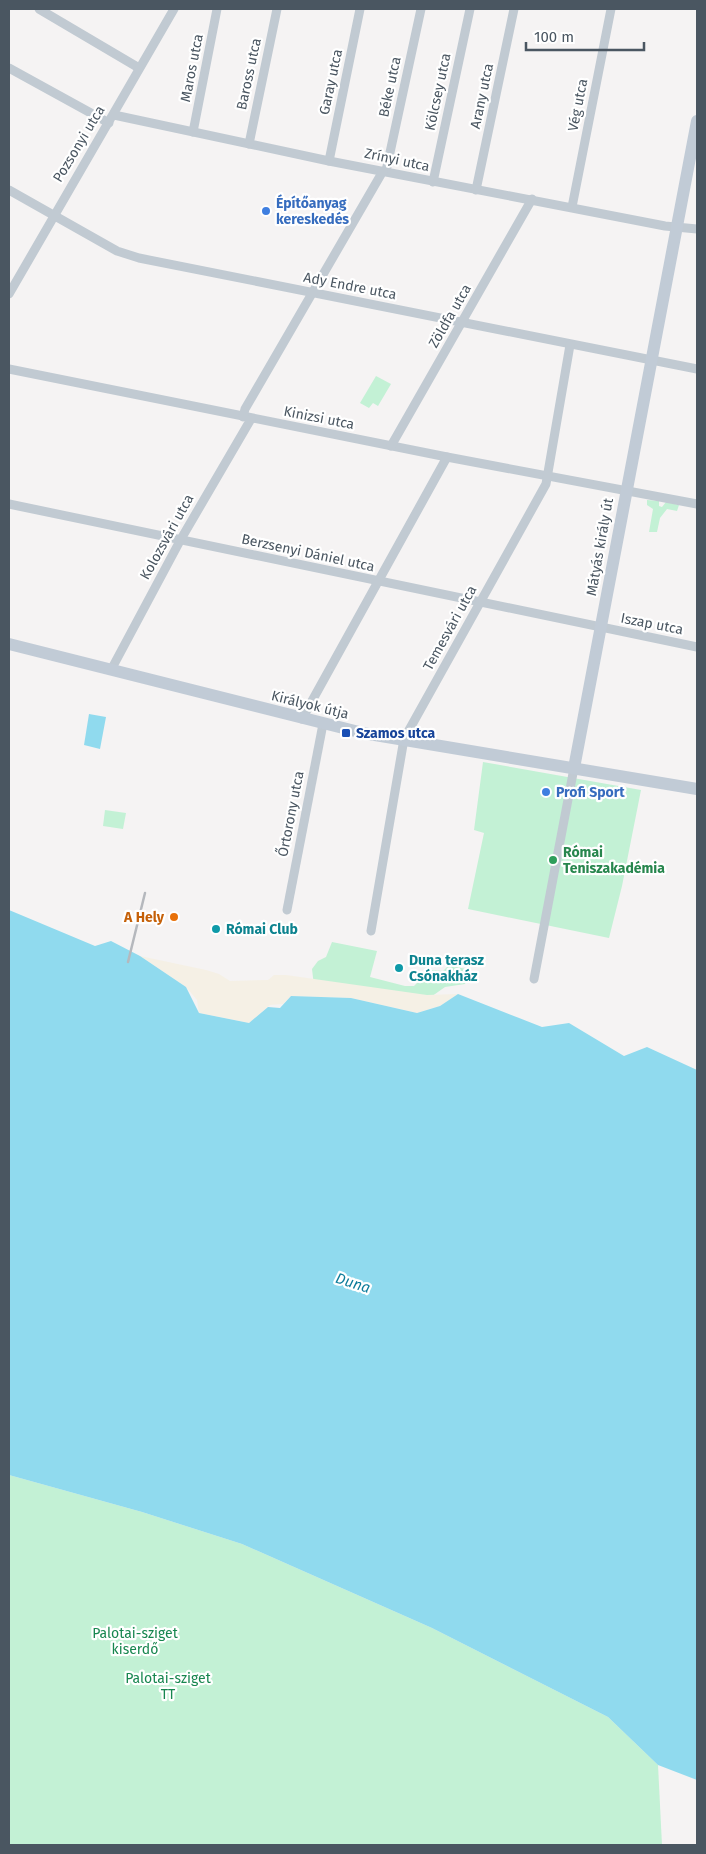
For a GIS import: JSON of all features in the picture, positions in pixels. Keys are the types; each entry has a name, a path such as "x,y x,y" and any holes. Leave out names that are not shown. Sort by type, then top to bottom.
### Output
{"street":[{"path":"39,9 139,68"},
{"name":"Pozsonyi utca","path":"9,294 53,215 174,9"},
{"name":"Maros utca","path":"193,132 218,9"},
{"name":"Baross utca","path":"249,144 277,9"},
{"name":"Garay utca","path":"329,161 360,9"},
{"name":"Béke utca","path":"385,171 421,9"},
{"name":"Kölcsey utca","path":"434,182 470,9"},
{"name":"Arany utca","path":"476,190 514,9"},
{"name":"Vég utca","path":"572,207 612,9"},
{"name":"Zrínyi utca","path":"9,68 111,119 193,132 434,182 532,199 666,226 697,229"},
{"name":"Mátyás király út","path":"534,979 650,360 697,121"},
{"name":"Kolozsvári utca","path":"111,670 247,418 245,409 385,171"},
{"name":"Ady Endre utca","path":"9,190 126,255 697,369"},
{"name":"Zöldfa utca","path":"391,446 532,199"},
{"name":"Temesvári utca","path":"371,931 404,739 546,484 570,345"},
{"name":"Kinizsi utca","path":"9,369 247,418 697,504"},
{"path":"302,719 380,582 447,457"},
{"name":"Berzsenyi Dániel utca","path":"9,504 601,628"},
{"name":"Iszap utca","path":"601,628 697,647"},
{"name":"Királyok útja","path":"9,644 323,724 697,789"},
{"name":"Őrtorony utca","path":"287,910 323,724"}],"green space":[{"path":"376,376 391,384 378,406 373,403 369,408 360,403"},
{"path":"647,500 659,501 659,506 662,507 666,502 679,505 677,511 667,509 660,518 657,532 649,532 653,509 647,505"},
{"name":"Római Teniszakadémia","path":"483,762 641,790 622,886 609,938 468,909 484,833 474,830"},
{"path":"105,810 126,813 123,829 103,826"},
{"path":"332,942 377,951 370,977 405,986 414,986 430,970 443,971 449,965 470,970 465,984 445,987 428,999 314,986 312,969 318,961 326,957"},
{"name":"Palotai-sziget TT","path":"9,1475 142,1512 242,1544 432,1628 608,1717 658,1765 662,1845 9,1845"}],"sand":[{"path":"140,956 206,970 219,974 230,981 268,980 274,975 286,975 427,995 458,994 440,1006 417,1013 351,998 291,996 283,1004 270,1005 249,1023 199,1013 197,1000 186,987"}],"water":[{"path":"89,714 106,717 100,749 84,745"},
{"name":"Duna","path":"9,910 95,946 111,941 140,956 186,987 199,1013 249,1023 268,1007 280,1008 291,996 351,998 417,1013 440,1006 458,994 542,1027 569,1023 624,1056 647,1047 697,1070 697,1780 658,1765 608,1717 432,1628 242,1544 142,1512 9,1475"}],"railway":[{"path":"128,962 145,893"}],"place":[{"name":"Építőanyag kereskedés","path":"266,211"},
{"name":"Szamos utca","path":"346,733"},
{"name":"Profi Sport","path":"546,792"},
{"name":"Római Teniszakadémia","path":"553,860"},
{"name":"A Hely","path":"174,917"},
{"name":"Római Club","path":"216,929"},
{"name":"Duna terasz Csónakház","path":"399,968"}],"park label":[{"name":"Palotai-sziget kiserdő","path":"135,1642"}]}
